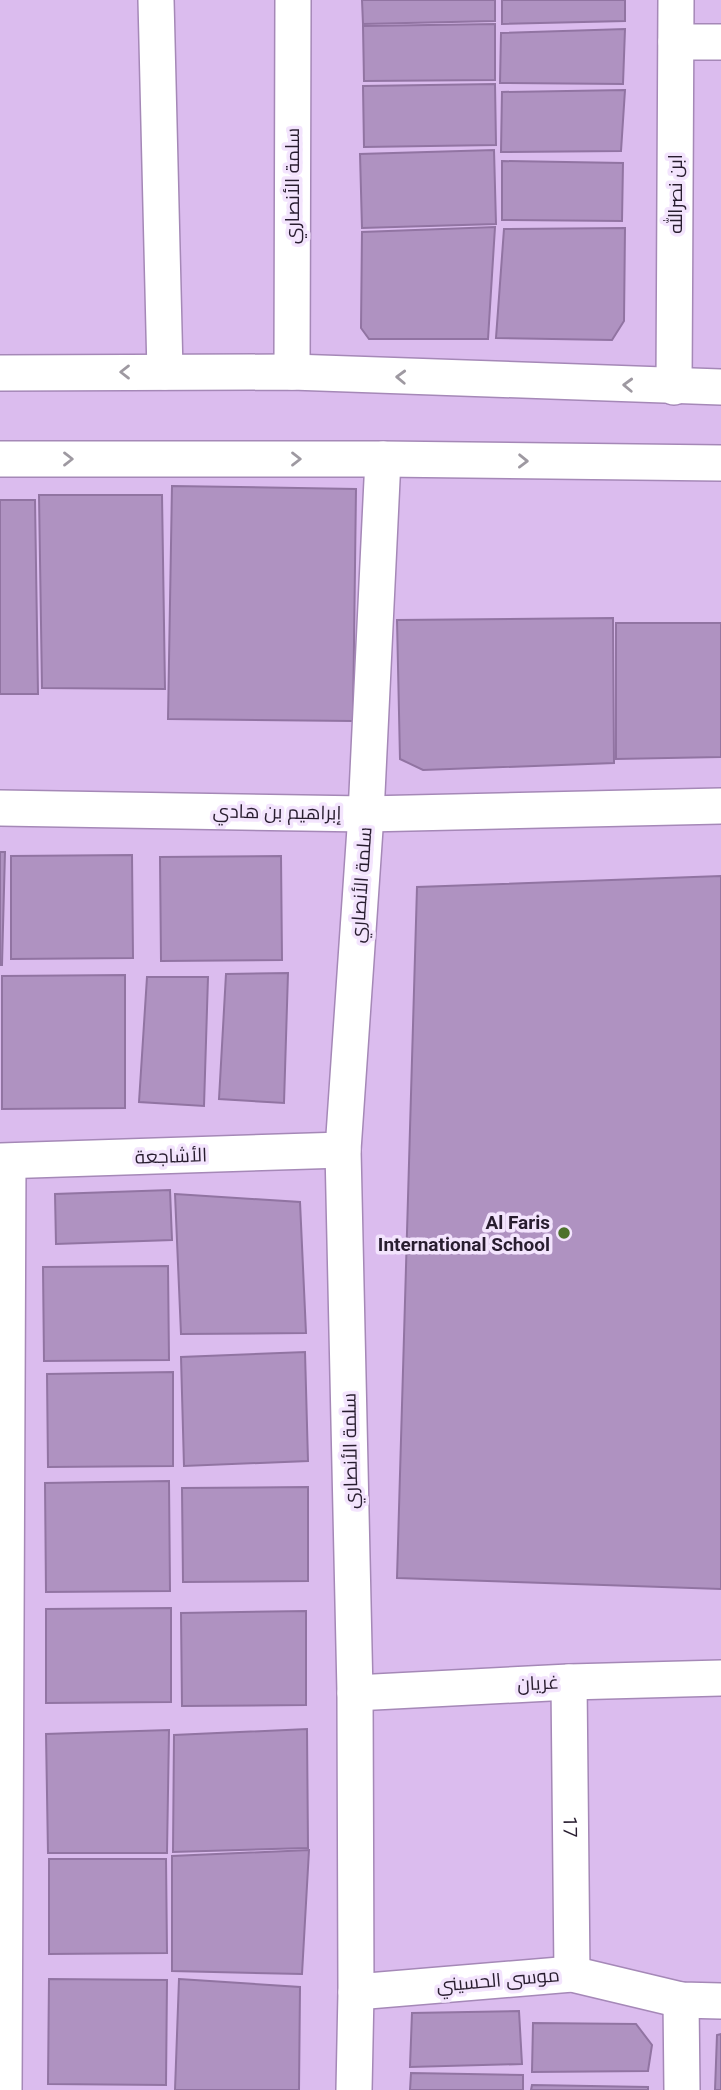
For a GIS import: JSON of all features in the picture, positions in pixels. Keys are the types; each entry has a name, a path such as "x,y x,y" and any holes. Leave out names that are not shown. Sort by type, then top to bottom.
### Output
{"street":[{"path":"156,0 165,372"},
{"name":"سلمة الأنصاري","path":"292,372 293,0"},
{"name":"ابن نصرالله","path":"674,387 676,0"},
{"path":"676,43 721,42"},
{"path":"0,373 292,372 721,387"},
{"path":"0,459 383,459 721,463"},
{"name":"سلمة الأنصاري","path":"354,2090 355,1693 343,1150 366,814 383,459"},
{"name":"إبراهيم بن هادي","path":"0,808 366,814 721,806"},
{"name":"الأشاجعة","path":"4,1162 343,1150"},
{"path":"4,1162 4,2090"},
{"name":"غريان","path":"355,1693 569,1682 721,1678"},
{"name":"17","path":"569,1682 572,1974"},
{"name":"موسى الحسيني","path":"356,1992 572,1974 681,2000 721,2001"},
{"path":"681,2000 682,2090"}],"building":[{"path":"362,0 495,0 495,21 363,24"},
{"path":"502,0 625,0 625,21 502,24"},
{"path":"495,24 495,80 364,81 363,26"},
{"path":"625,29 623,84 500,83 501,33"},
{"path":"495,84 496,145 364,147 363,86"},
{"path":"625,90 621,151 501,152 502,92"},
{"path":"494,150 496,224 362,228 360,154"},
{"path":"502,161 623,163 622,221 502,220"},
{"path":"495,227 488,339 369,339 361,328 362,232"},
{"path":"625,228 624,321 612,340 496,338 504,229"},
{"path":"172,486 356,489 353,721 168,719"},
{"path":"39,495 162,495 165,689 42,688"},
{"path":"0,500 35,500 38,694 0,694"},
{"path":"613,618 614,763 423,770 400,759 397,620"},
{"path":"616,623 721,623 721,757 616,759"},
{"path":"0,852 5,852 2,965 0,965"},
{"path":"132,855 133,958 11,959 11,856"},
{"path":"281,856 282,960 161,961 160,857"},
{"name":"Al Faris International School","path":"721,876 721,1589 397,1578 417,887"},
{"path":"288,973 284,1103 219,1099 226,974"},
{"path":"125,975 125,1108 2,1109 2,976"},
{"path":"147,977 208,977 204,1106 139,1102"},
{"path":"170,1190 172,1240 56,1244 55,1194"},
{"path":"175,1194 300,1202 306,1333 181,1334"},
{"path":"168,1266 169,1360 44,1361 43,1267"},
{"path":"305,1352 308,1461 184,1466 181,1357"},
{"path":"173,1372 173,1466 48,1467 47,1374"},
{"path":"169,1481 170,1591 46,1592 45,1483"},
{"path":"308,1487 308,1581 183,1582 182,1488"},
{"path":"171,1608 171,1702 46,1703 46,1609"},
{"path":"306,1611 306,1705 182,1706 181,1613"},
{"path":"307,1729 308,1848 173,1852 174,1735"},
{"path":"169,1730 167,1853 48,1853 46,1734"},
{"path":"309,1850 302,1974 172,1971 172,1856"},
{"path":"49,1859 166,1859 167,1953 49,1954"},
{"path":"49,1979 167,1980 166,2085 48,2084"},
{"path":"179,1979 300,1987 299,2090 175,2090"},
{"path":"519,2011 522,2064 410,2067 412,2013"},
{"path":"533,2023 636,2024 652,2045 648,2071 532,2072"},
{"path":"721,2034 721,2090 715,2090 717,2035"},
{"path":"411,2073 523,2075 523,2090 410,2090"},
{"path":"532,2085 648,2087 648,2090 531,2090"}],"place":[{"name":"Al Faris International School","path":"564,1233"}]}
